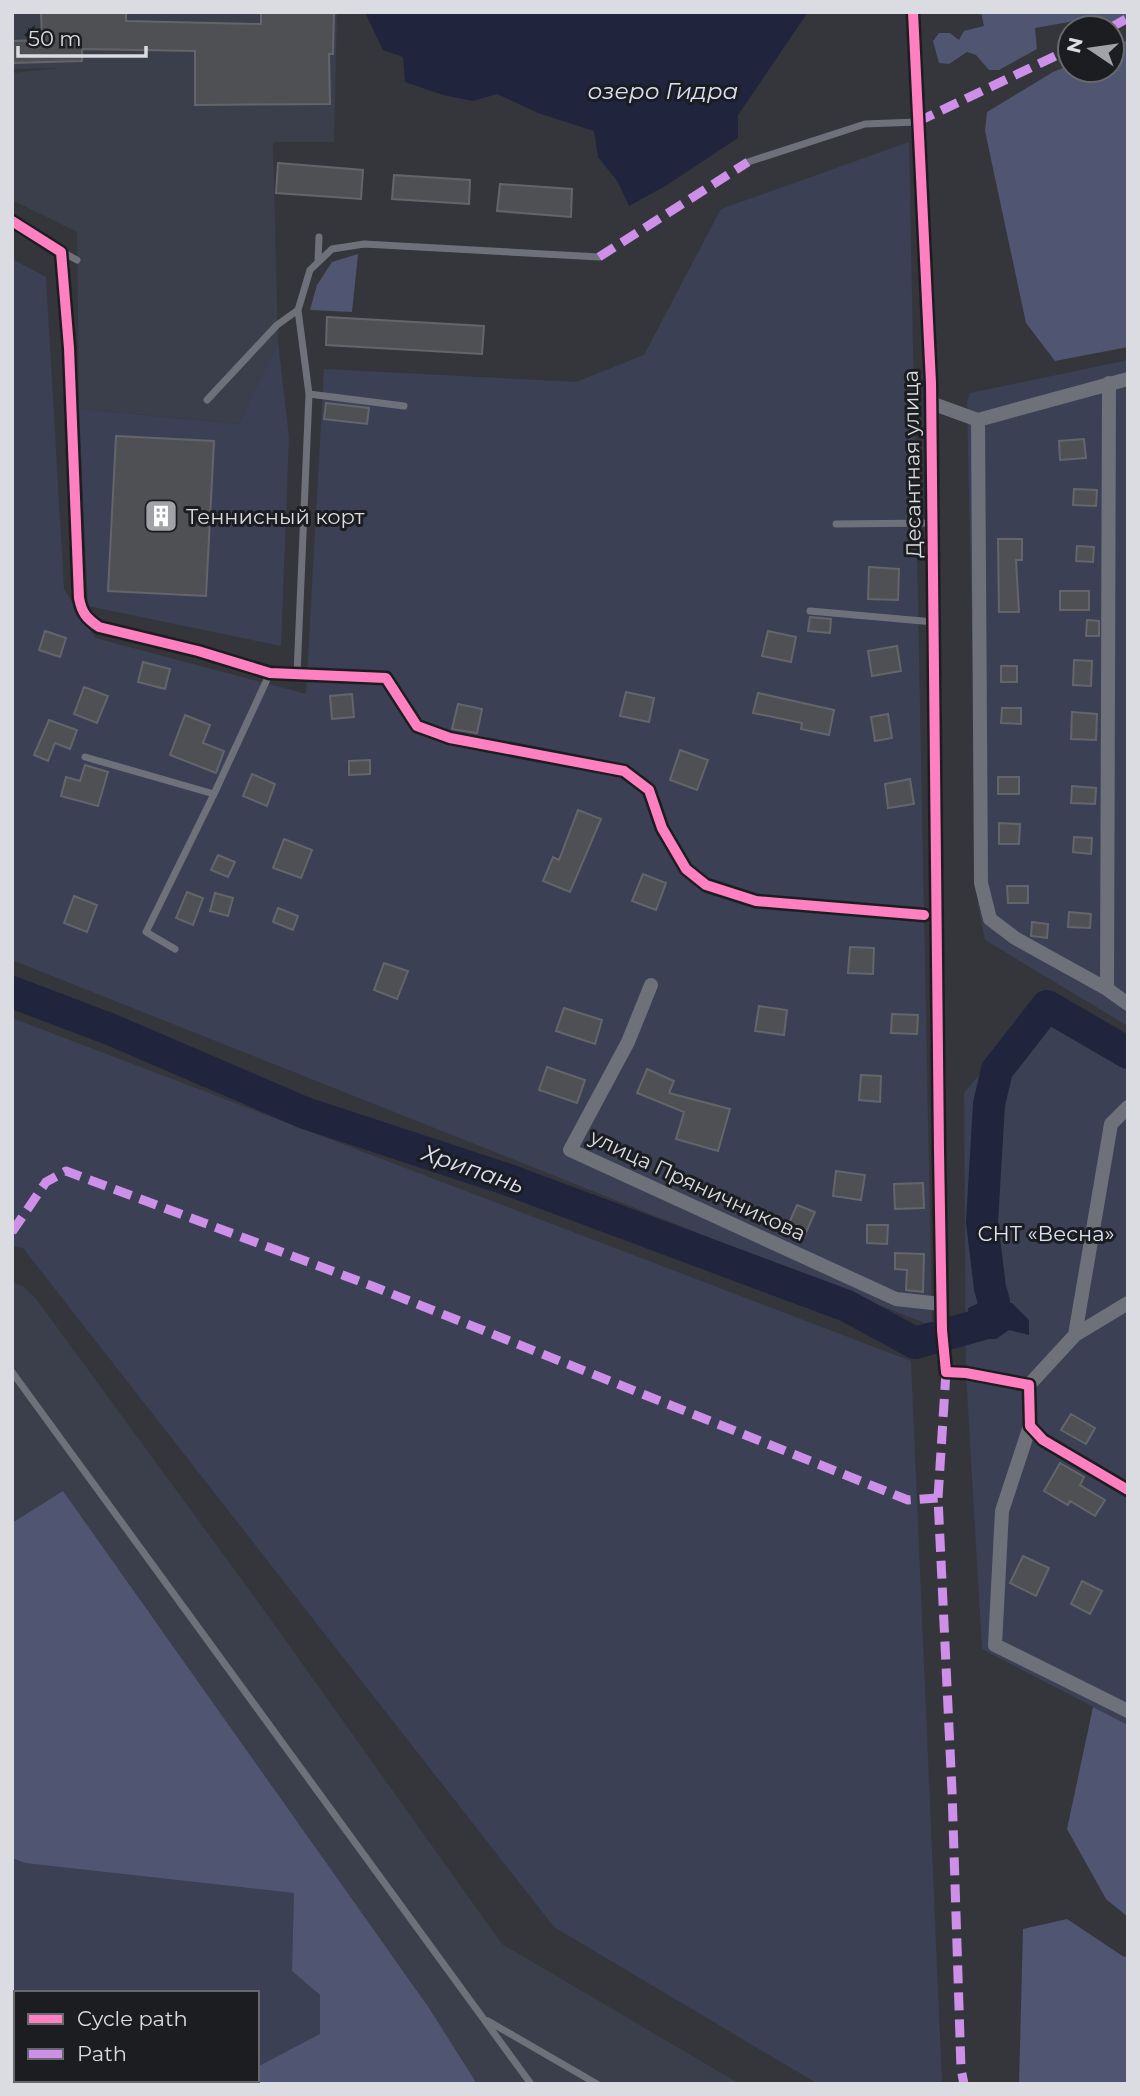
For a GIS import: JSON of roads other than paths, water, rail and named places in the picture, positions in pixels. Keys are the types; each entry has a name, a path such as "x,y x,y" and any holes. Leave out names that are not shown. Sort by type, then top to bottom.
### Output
{"street":[{"name":"Десантная улица","path":"913,12 931,402 934,622 931,915 941,1304 946,1372 966,1373 1029,1385"},
{"path":"12,221 61,252 69,348 79,598 82,613 92,625 198,651 270,673 386,678 417,726 450,738 624,771 649,790 662,828 686,869 706,885 756,901 931,915"},
{"path":"931,402 978,420 1128,379"},
{"path":"1107,989 1109,383"},
{"path":"978,420 981,883 990,919 1015,938 1107,989 1128,1004"},
{"name":"улица Пряничникова","path":"651,985 628,1042 570,1150 896,1299 941,1304"},
{"path":"1075,1335 1111,1124 1128,1107"},
{"path":"1128,1303 1075,1335 1029,1385 1030,1426 1002,1511 995,1644 1128,1711"},
{"path":"1030,1426 1043,1440 1128,1490"}],"lane":[{"path":"748,162 865,124 917,122"},
{"path":"318,263 319,237"},
{"path":"297,675 309,394 298,310 310,270 332,249 364,244 599,257"},
{"path":"61,252 77,260"},
{"path":"207,400 278,325 298,310"},
{"path":"309,394 404,406"},
{"path":"836,524 933,523"},
{"path":"810,611 934,622"},
{"path":"175,949 146,932 270,673"},
{"path":"85,757 214,794"},
{"path":"12,1372 531,2084"},
{"path":"484,2019 597,2084"}],"water":[{"name":"озеро Гидра","path":"365,12 808,12 738,115 738,138 667,185 629,206 618,182 598,157 594,131 538,113 497,94 473,101 443,95 405,82 403,57 383,50"},
{"path":"981,1302 1012,1303 1029,1320 1029,1335 1009,1330 996,1339 982,1339 970,1328 968,1308"}],"waterway":[{"name":"Хрипань","path":"12,992 112,1030 305,1113 506,1179 847,1306 915,1343 933,1338"},
{"name":"Хрипань","path":"951,1333 990,1322 994,1302 982,1222 989,1104 997,1070 1047,1006 1128,1053"}],"place":[{"name":"Теннисный корт","path":"161,516"}],"park label":[{"name":"СНТ «Весна»","path":"1046,1233"}]}
